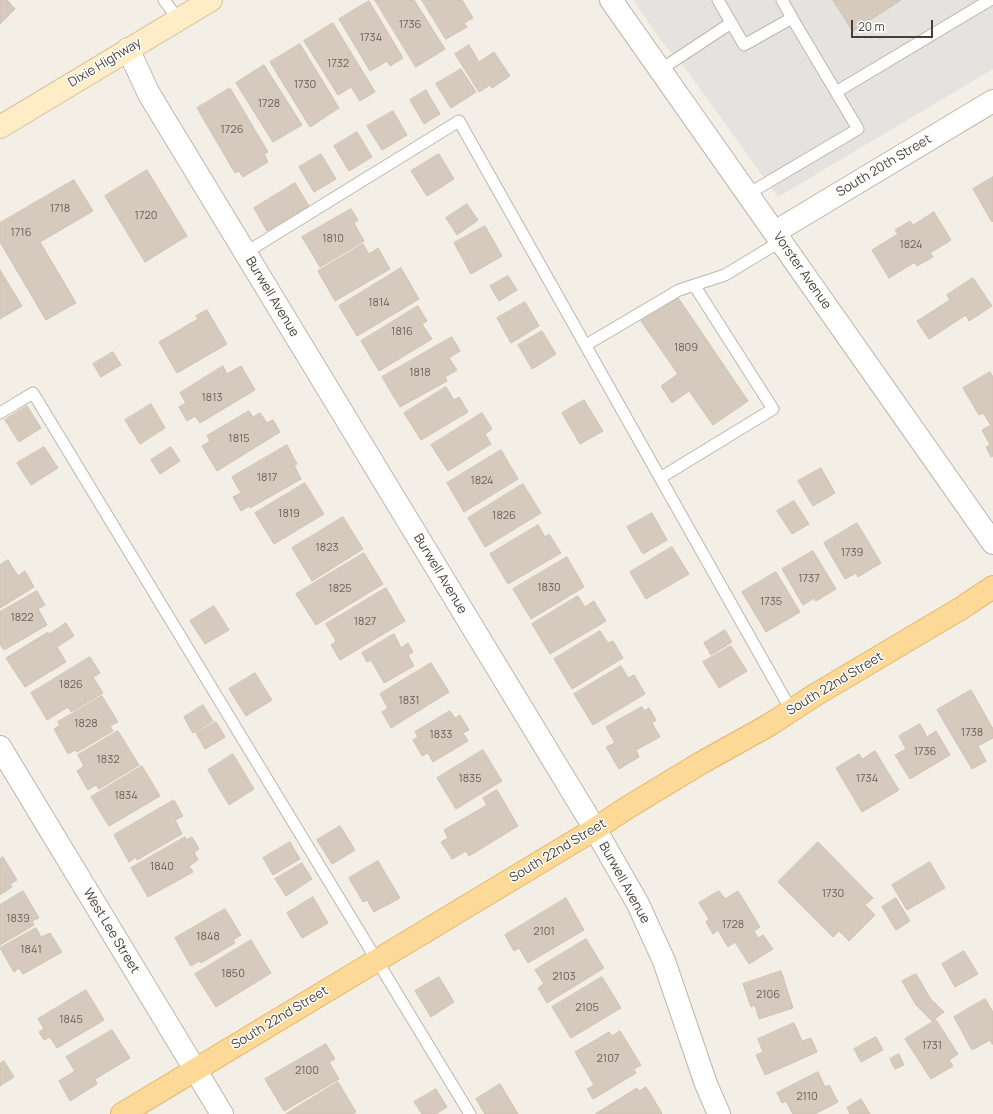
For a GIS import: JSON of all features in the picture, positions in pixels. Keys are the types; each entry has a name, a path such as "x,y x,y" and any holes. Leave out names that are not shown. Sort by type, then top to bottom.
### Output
{"main road":[{"name":"South 22nd Street","path":"122,1114 594,829 624,809 701,763 769,725 791,710 960,609 993,587"}],"street":[{"name":"Dixie Highway","path":"0,127 211,0"},
{"name":"Vorster Avenue","path":"611,0 993,543"},
{"name":"Burwell Avenue","path":"128,49 149,94 638,904 664,961 706,1084 719,1114"},
{"name":"South 20th Street","path":"778,237 993,101"},
{"name":"West Lee Street","path":"0,747 222,1114"}],"lane":[{"path":"164,0 178,20"},
{"path":"718,0 744,45 792,18"},
{"path":"748,194 858,129 782,0"},
{"path":"836,92 990,0"},
{"path":"660,70 731,23"},
{"path":"245,253 459,120 791,710"},
{"path":"586,345 679,290 724,275 778,237"},
{"path":"660,478 773,409 694,285"},
{"path":"0,413 33,393 377,960 451,1085 470,1114"}],"shaded area":[{"path":"633,0 993,0 993,69 778,197 685,68 662,42"}],"building":[{"path":"0,0 7,0 15,9 0,24"},
{"path":"375,0 414,0 445,49 416,67"},
{"path":"422,0 462,0 473,18 464,23 467,27 446,39"},
{"path":"833,0 901,0 853,31"},
{"path":"369,1 403,58 390,66 387,61 370,71 339,19"},
{"path":"333,23 375,92 360,101 351,87 338,95 304,41"},
{"path":"300,44 339,108 310,127 270,62"},
{"path":"469,45 479,62 494,52 510,76 492,88 490,85 479,92 455,54"},
{"path":"264,65 302,125 273,142 236,83"},
{"path":"461,69 476,92 451,108 436,84"},
{"path":"230,88 268,152 264,154 268,162 243,177 239,171 235,173 197,108"},
{"path":"426,90 440,114 424,124 410,100"},
{"path":"393,111 407,135 382,150 367,126"},
{"path":"357,132 372,157 349,171 334,146"},
{"path":"321,154 336,179 314,192 299,167"},
{"path":"439,154 454,179 427,196 411,171"},
{"path":"147,170 187,236 145,262 105,196"},
{"path":"993,177 993,221 992,222 973,189"},
{"path":"74,180 93,211 40,242 76,303 46,320 0,242 0,223"},
{"path":"295,183 309,206 267,231 254,208"},
{"path":"467,204 478,220 457,235 446,218"},
{"path":"351,209 358,220 354,223 364,241 320,267 302,237"},
{"path":"934,212 951,240 930,253 933,257 917,266 915,262 889,278 872,250 898,234 895,230 910,221 913,225"},
{"path":"485,226 502,256 471,274 454,243"},
{"path":"363,244 369,254 378,248 390,269 335,301 318,271"},
{"path":"401,268 419,299 357,336 339,306"},
{"path":"0,270 22,306 0,319"},
{"path":"508,276 517,290 499,301 490,286"},
{"path":"973,278 992,306 969,321 966,315 929,339 917,321 950,300 947,295"},
{"path":"677,296 748,401 713,425 689,391 672,403 661,386 678,374 641,321"},
{"path":"525,302 539,326 511,343 497,318"},
{"path":"418,306 427,321 422,324 432,339 379,371 361,341"},
{"path":"207,310 227,344 177,373 159,342 198,319 196,316"},
{"path":"542,331 556,354 532,369 518,345"},
{"path":"452,337 460,351 449,358 457,370 445,377 447,381 400,407 382,377"},
{"path":"113,352 121,365 101,377 93,364"},
{"path":"223,366 227,374 241,366 255,390 200,423 195,416 187,421 179,407 186,403 180,393"},
{"path":"990,372 993,377 993,456 991,457 986,447 990,445 982,430 991,425 983,413 979,415 963,388"},
{"path":"446,387 454,400 459,397 468,412 421,440 404,413"},
{"path":"584,400 603,431 580,444 562,413"},
{"path":"151,404 165,428 140,444 125,420"},
{"path":"27,406 41,428 19,442 5,420"},
{"path":"249,411 253,417 260,413 267,423 273,420 280,432 217,471 202,446 210,441 207,436"},
{"path":"482,413 492,429 485,434 491,444 448,471 431,445"},
{"path":"287,445 297,464 294,465 301,479 250,508 249,506 241,511 233,497 241,493 232,477"},
{"path":"44,447 58,468 31,485 17,463"},
{"path":"171,447 180,461 160,474 151,460"},
{"path":"501,450 518,479 464,512 447,483"},
{"path":"821,468 835,493 813,506 798,481"},
{"path":"305,483 324,514 274,544 255,513"},
{"path":"523,484 541,513 485,547 468,518"},
{"path":"794,501 809,524 792,534 777,511"},
{"path":"652,513 667,540 643,554 627,527"},
{"path":"343,517 363,549 312,581 292,548"},
{"path":"857,523 881,563 858,577 856,573 845,579 824,543"},
{"path":"538,525 545,537 549,534 561,553 508,584 490,554"},
{"path":"672,547 689,574 646,599 630,572"},
{"path":"813,551 836,589 816,601 814,598 803,605 782,569"},
{"path":"364,553 383,584 316,625 296,594"},
{"path":"567,557 584,587 531,619 513,589"},
{"path":"8,560 18,576 25,571 34,587 0,608 0,565"},
{"path":"776,572 800,612 766,632 742,592"},
{"path":"386,588 405,621 340,660 331,645 336,641 326,624"},
{"path":"37,591 45,605 38,609 47,625 4,650 0,644 0,612"},
{"path":"578,596 585,607 594,601 606,621 550,654 532,624"},
{"path":"214,606 229,630 205,644 190,621"},
{"path":"66,623 74,636 57,647 66,662 25,687 6,658 48,632 49,634"},
{"path":"725,630 732,642 711,655 704,643"},
{"path":"600,631 608,643 613,641 623,658 572,689 554,659"},
{"path":"394,634 401,648 408,643 413,652 408,655 414,666 384,683 371,660 367,662 362,653"},
{"path":"731,646 747,671 719,688 703,662"},
{"path":"90,657 100,673 93,677 103,693 71,712 68,707 47,720 31,693"},
{"path":"431,663 449,692 391,728 382,712 388,708 380,694"},
{"path":"621,666 628,678 634,675 645,694 593,725 574,694"},
{"path":"255,673 272,700 246,716 229,689"},
{"path":"971,690 993,729 993,738 978,746 986,761 972,769 937,710"},
{"path":"102,696 118,722 110,726 113,731 77,752 75,750 68,754 54,729 60,725 58,722"},
{"path":"203,705 213,721 193,733 184,717"},
{"path":"642,707 644,711 649,708 656,720 652,723 660,737 636,750 639,757 619,769 606,747 615,743 606,727"},
{"path":"450,711 455,718 460,715 469,730 463,733 468,741 433,762 428,753 422,756 413,740 418,737 415,732"},
{"path":"216,722 225,737 205,749 196,733"},
{"path":"920,724 927,737 936,731 950,755 910,779 895,755 906,749 899,736"},
{"path":"118,731 139,765 99,789 96,785 88,790 77,771 84,766 78,755"},
{"path":"483,750 502,781 456,809 437,778"},
{"path":"875,751 899,790 862,812 836,768 859,754 862,759"},
{"path":"233,754 254,789 229,805 208,770"},
{"path":"142,766 160,796 109,826 91,797"},
{"path":"497,790 518,826 469,856 466,851 452,859 441,842 448,838 444,830 487,805 483,798"},
{"path":"174,800 183,816 175,820 182,834 137,860 136,857 129,862 114,835"},
{"path":"340,826 355,850 332,864 317,840"},
{"path":"185,837 186,840 192,837 199,849 194,852 198,860 189,866 193,872 148,897 131,868"},
{"path":"290,842 300,859 273,875 263,858"},
{"path":"818,842 873,898 865,905 875,915 849,941 839,931 833,937 778,882"},
{"path":"3,857 17,880 10,884 12,887 0,895 0,859"},
{"path":"378,861 400,898 374,912 367,900 363,902 349,878"},
{"path":"930,862 945,888 907,910 892,885"},
{"path":"302,863 312,879 286,896 275,879"},
{"path":"23,891 39,918 32,921 34,925 0,945 0,905"},
{"path":"719,891 725,899 738,891 760,927 754,931 758,938 763,935 773,949 749,964 735,942 728,947 718,930 713,934 706,922 709,919 699,903"},
{"path":"313,897 328,923 302,938 287,913"},
{"path":"566,898 584,930 528,963 519,948 514,951 505,935"},
{"path":"896,898 910,921 896,930 882,907"},
{"path":"225,909 241,935 233,940 235,943 201,963 199,961 191,966 175,938"},
{"path":"36,928 41,937 50,933 62,952 23,974 19,968 14,972 0,948"},
{"path":"586,939 604,968 547,1003 538,988 544,984 535,970"},
{"path":"251,940 271,973 216,1007 195,974"},
{"path":"964,951 978,974 955,987 942,964"},
{"path":"781,971 793,1008 759,1019 755,1005 751,1007 743,984"},
{"path":"916,974 930,998 944,1012 932,1021 916,1005 902,981"},
{"path":"439,977 454,1002 431,1017 415,991"},
{"path":"602,977 621,1008 571,1038 552,1007"},
{"path":"86,990 104,1020 57,1048 50,1037 44,1040 39,1032 44,1029 38,1019"},
{"path":"985,999 993,1012 993,1044 990,1040 972,1050 954,1017"},
{"path":"936,1020 958,1054 949,1060 953,1066 931,1079 905,1039"},
{"path":"794,1023 802,1041 811,1038 817,1052 765,1075 756,1055 763,1052 758,1039"},
{"path":"112,1030 130,1058 95,1079 97,1084 70,1101 59,1081 75,1071 66,1057"},
{"path":"620,1031 641,1065 634,1069 636,1073 593,1099 587,1089 594,1085 575,1052 609,1032 612,1036"},
{"path":"876,1037 883,1050 861,1062 854,1049"},
{"path":"326,1044 335,1059 329,1062 339,1079 284,1111 265,1079"},
{"path":"899,1054 904,1065 895,1069 890,1059"},
{"path":"4,1061 14,1077 0,1086 0,1064"},
{"path":"818,1072 825,1087 829,1085 838,1102 815,1114 793,1114 786,1101 782,1103 777,1093"},
{"path":"338,1082 356,1112 352,1114 286,1114"},
{"path":"500,1084 518,1114 485,1114 476,1099"},
{"path":"646,1087 662,1113 661,1114 595,1114 637,1088 639,1091"},
{"path":"436,1089 447,1107 436,1114 422,1114 414,1102"},
{"path":"861,1099 870,1114 850,1114 847,1108"}]}
